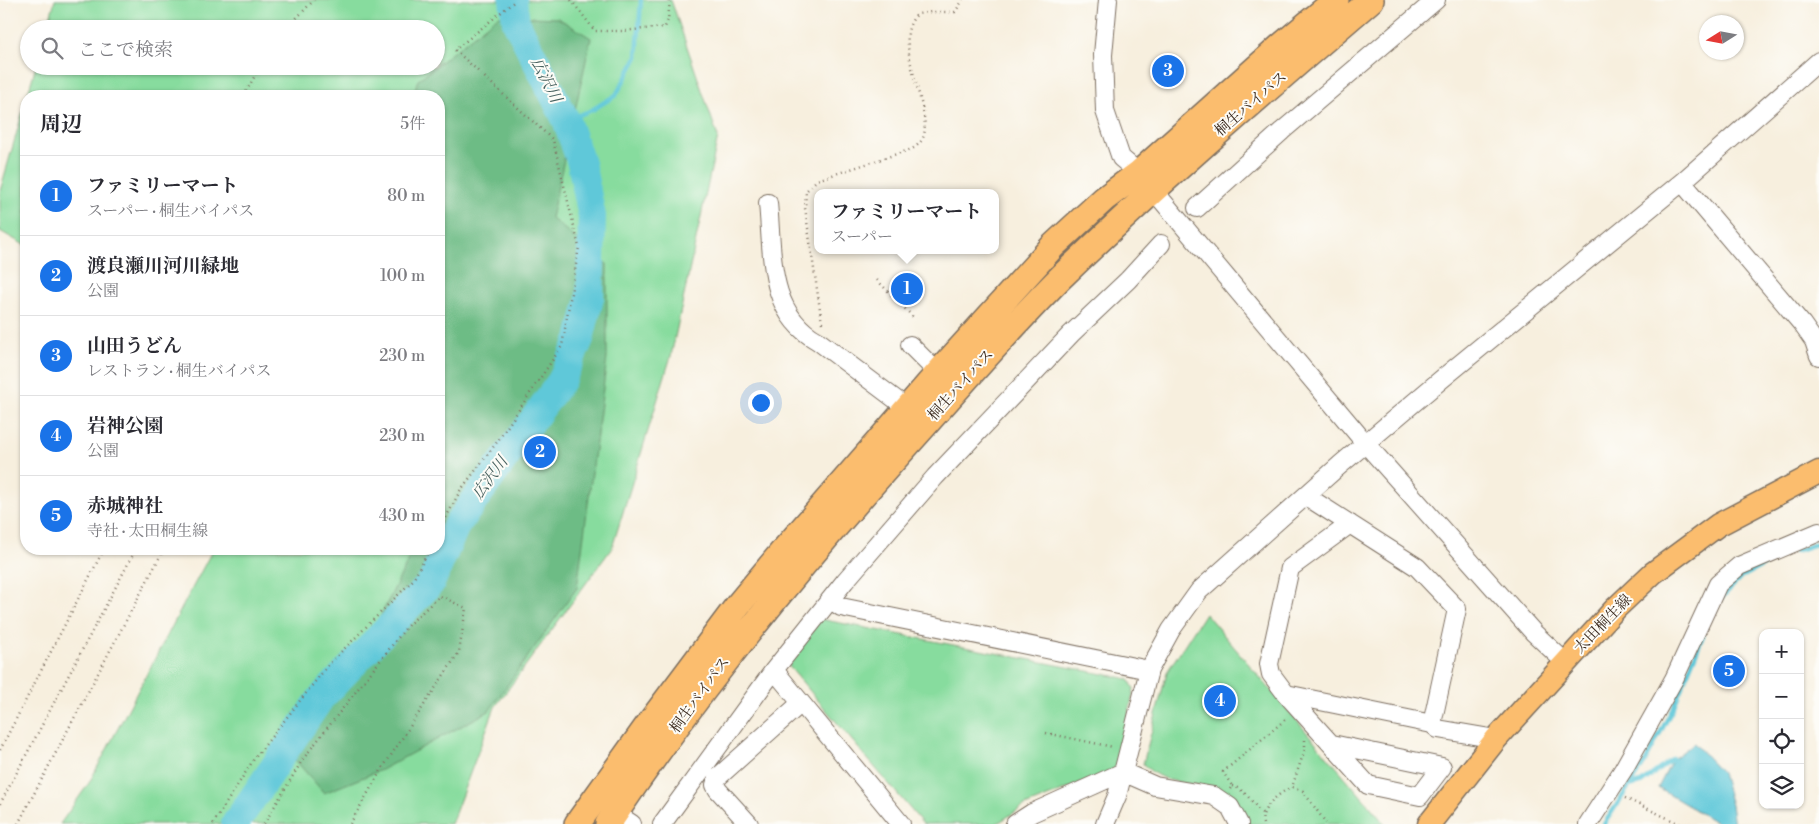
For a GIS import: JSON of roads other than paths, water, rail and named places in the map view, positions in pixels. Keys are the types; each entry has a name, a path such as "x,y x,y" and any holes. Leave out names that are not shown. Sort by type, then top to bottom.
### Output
{"highway":[{"name":"桐生バイパス","path":"618,820 730,655 842,517 1146,182 1281,46 1336,0"},
{"name":"桐生バイパス","path":"577,824 738,605 830,494 1053,246 1104,199 1146,182 1189,158 1371,0"}],"main road":[{"name":"太田桐生線","path":"1429,824 1496,739 1616,608 1653,573 1696,540 1744,510 1819,472"}],"street":[{"path":"1108,0 1103,55 1105,111 1121,158 1146,182 1366,444 1509,606 1566,663"},
{"path":"1198,208 1282,132 1436,0"},
{"path":"1105,824 1123,772 1127,750 1149,670 1171,630 1199,591 1443,378 1682,182 1819,61"},
{"path":"1682,182 1802,324 1819,352"},
{"path":"768,202 779,298 787,315 805,334 818,341 907,408"},
{"path":"662,824 774,670 935,478 1071,334 1128,280 1161,244"},
{"path":"910,346 938,373"},
{"path":"1306,496 1417,567 1457,609 1432,724"},
{"path":"1332,744 1442,767 1420,796 1368,785 1286,694 1271,674 1269,664 1290,568 1350,524"},
{"path":"1588,824 1623,770 1674,679 1718,584 1739,566 1819,532"},
{"path":"831,600 841,608 1149,670"},
{"path":"774,670 901,824"},
{"path":"1286,694 1432,724 1438,730 1496,739"},
{"path":"748,824 718,790 716,785 717,778 802,703"},
{"path":"1015,824 1032,813 1123,772 1155,786 1198,792 1227,793 1230,807 1239,824"}],"water":[{"path":"1694,743 1722,773 1734,824 1719,824 1658,788 1673,759"}],"waterway":[{"name":"広沢川","path":"445,551 456,526 561,381 580,339 590,298 592,216 581,163 566,120 516,22 513,0"},
{"path":"566,120 592,110 616,95 637,57 641,0"},
{"path":"1795,551 1819,543"},
{"name":"広沢川","path":"235,824 321,698 431,583 443,555"},
{"path":"1717,603 1740,578 1767,563"},
{"path":"1604,824 1645,762 1674,706 1703,636"},
{"path":"1629,786 1641,783 1673,759 1675,762"}],"place":[{"name":"山田うどん","path":"1168,71"},
{"name":"ファミリーマート","path":"907,289"},
{"name":"渡良瀬川河川緑地","path":"540,452"},
{"name":"赤城神社","path":"1729,671"},
{"name":"岩神公園","path":"1220,701"}]}
